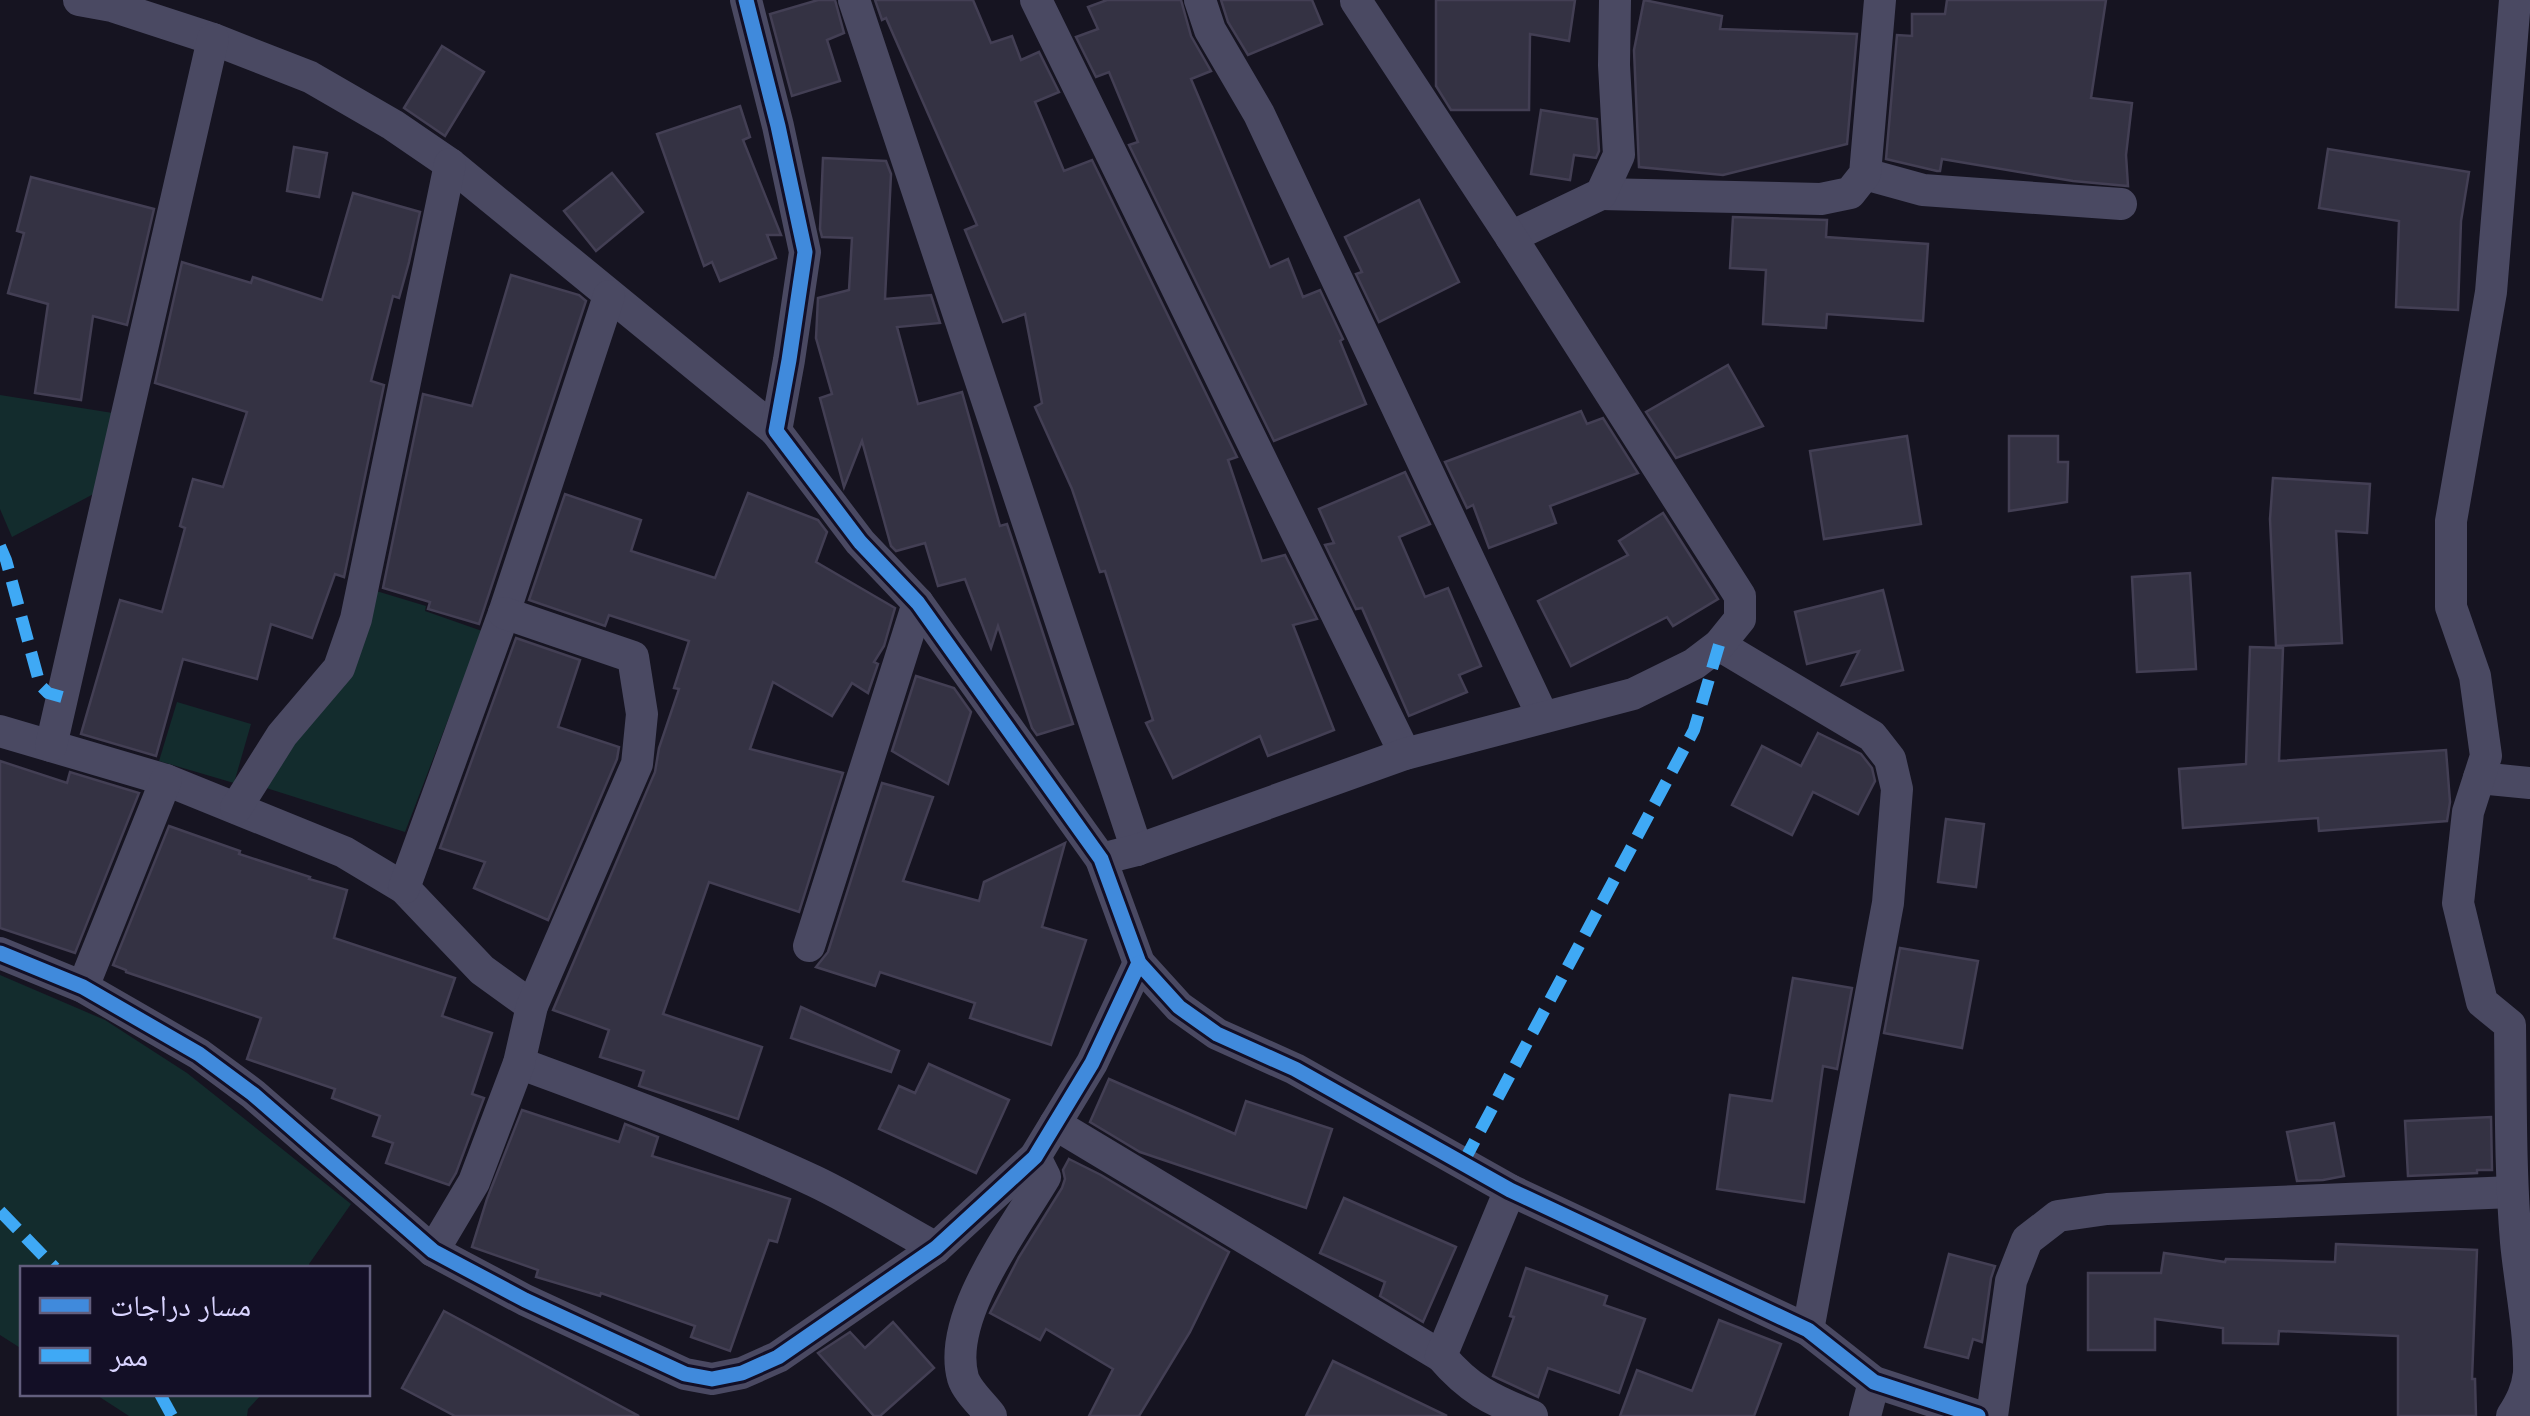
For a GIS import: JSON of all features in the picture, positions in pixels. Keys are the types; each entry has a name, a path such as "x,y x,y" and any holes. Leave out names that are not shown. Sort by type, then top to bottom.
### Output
{"street":[{"path":"79,0 112,6 213,39 310,78 393,125 450,164 776,432 860,542 918,604 1101,858 1139,963 1179,1007 1218,1034 1295,1069 1510,1190 1808,1330 1874,1382 1978,1416"},
{"path":"854,0 1137,850"},
{"path":"1036,0 1405,754"},
{"path":"1200,0 1210,30 1259,114 1543,717"},
{"path":"1601,194 1619,155 1615,0"},
{"path":"1511,238 1601,194 1822,199 1850,193 1865,174 1880,0"},
{"path":"2512,1416 2526,1393 2529,1370 2524,1256 2512,1192 2520,1026 2482,1002 2458,904 2468,812 2486,756 2475,676 2451,607 2451,521 2491,292 2515,0"},
{"path":"1101,858 1137,850 1405,754 1633,694 1694,664 1719,645 1740,619 1740,596 1356,1"},
{"path":"751,3 804,252 776,432"},
{"path":"50,746 213,39"},
{"path":"236,808 282,735 339,668 356,619 450,164"},
{"path":"1865,174 1923,190 2122,204"},
{"path":"404,888 504,613 610,296"},
{"path":"808,946 918,604"},
{"path":"433,1251 474,1182 519,1063 532,1006 637,764 642,714 633,657 504,613"},
{"path":"1719,645 1872,736 1890,759 1897,789 1888,903 1808,1330"},
{"path":"0,732 166,780 344,852 404,888 482,970 532,1006"},
{"path":"2479,778 2530,783"},
{"path":"83,987 166,780"},
{"path":"0,953 83,987 199,1054 252,1094 433,1251 525,1300 685,1374 712,1379 742,1373 778,1357 936,1248 1035,1158 1092,1062 1139,963"},
{"path":"519,1063 758,1156 818,1183 936,1248"},
{"path":"1055,1124 1441,1356 1462,1380 1500,1404 1532,1416"},
{"path":"991,1416 963,1380 961,1344 979,1286 1044,1178 1035,1158"},
{"path":"1441,1356 1510,1190"},
{"path":"1992,1416 2011,1281 2027,1240 2058,1216 2107,1209 2512,1192"},
{"path":"1865,1416 1874,1382"}],"green space":[{"path":"0,395 119,414 103,489 12,537 0,509"},
{"path":"373,590 426,606 425,611 482,631 405,832 260,786"},
{"path":"177,702 251,724 234,783 159,761"},
{"path":"0,975 105,1020 187,1073 351,1204 310,1266 20,1266 20,1348 0,1335"},
{"path":"98,1396 260,1396 248,1409 247,1416 129,1416"}],"building":[{"path":"818,0 835,0 844,33 827,40 840,81 792,96 770,14"},
{"path":"875,0 973,0 991,43 1012,36 1021,60 1039,52 1059,92 1035,102 1064,171 1092,160 1237,457 1228,460 1262,561 1285,555 1317,619 1293,625 1334,730 1268,756 1260,736 1173,778 1146,723 1153,720 1105,571 1100,572 1072,489 1035,407 1042,403 1025,314 1003,322 965,230 977,225"},
{"path":"1107,0 1181,0 1191,36 1211,71 1191,79 1270,267 1288,259 1303,297 1320,290 1366,404 1274,441 1129,145 1138,142 1109,72 1096,77 1076,37 1098,29 1088,7"},
{"path":"1221,0 1312,0 1322,24 1248,55 1228,22"},
{"path":"1436,0 1575,0 1569,41 1530,34 1529,110 1451,110 1436,86"},
{"path":"1644,0 1722,16 1720,29 1857,34 1847,144 1723,175 1639,167 1634,50"},
{"path":"1947,0 2106,0 2091,98 2132,103 2126,155 2128,186 1942,159 1937,171 1886,159 1897,35 1912,36 1912,14 1945,14"},
{"path":"442,46 484,72 445,136 404,108"},
{"path":"740,106 750,137 743,140 781,235 767,235 776,258 720,281 712,262 704,266 657,134"},
{"path":"1541,110 1597,119 1596,158 1574,155 1570,180 1531,174"},
{"path":"294,147 327,153 319,197 287,191"},
{"path":"2328,149 2469,172 2461,221 2458,310 2396,307 2399,221 2319,208"},
{"path":"823,158 886,161 891,174 885,299 931,295 940,323 897,327 918,404 962,392 1000,526 1007,524 1073,724 1037,735 998,626 991,648 965,579 938,586 925,543 896,551 891,546 862,441 844,487 820,398 832,394 816,338 818,298 849,290 852,238 822,237"},
{"path":"612,173 643,212 596,251 564,211"},
{"path":"31,177 154,209 127,325 93,316 81,400 35,393 48,304 8,293 24,233 17,231"},
{"path":"353,193 420,212 399,298 393,296 371,381 384,385 344,577 335,574 312,638 271,624 257,679 183,659 156,756 81,734 120,600 162,612 185,528 180,526 193,479 223,487 247,412 155,383 182,262 251,283 253,277 322,300"},
{"path":"1419,200 1459,282 1379,322 1356,274 1362,272 1345,237"},
{"path":"1733,217 1827,220 1826,237 1928,244 1923,321 1827,314 1826,328 1763,324 1766,270 1730,268"},
{"path":"511,275 579,295 586,301 479,624 428,609 430,602 383,588 423,394 472,406"},
{"path":"1728,365 1763,426 1676,458 1646,412"},
{"path":"1581,411 1587,424 1603,418 1638,473 1550,506 1556,523 1489,548 1473,505 1467,508 1445,462"},
{"path":"1907,436 1921,524 1824,539 1810,451"},
{"path":"2009,436 2058,436 2058,462 2068,462 2067,502 2009,511"},
{"path":"1405,472 1430,524 1399,537 1425,597 1448,588 1481,666 1459,675 1467,692 1409,716 1362,608 1356,609 1325,545 1334,543 1319,509"},
{"path":"2273,478 2370,484 2367,533 2336,531 2342,643 2276,646 2270,519"},
{"path":"748,493 818,520 827,532 816,562 895,608 884,646 874,662 878,664 868,693 852,683 832,716 773,682 750,749 843,773 799,912 709,882 663,1014 762,1047 738,1119 639,1086 644,1071 600,1057 609,1030 553,1010 655,772 689,641 609,615 605,626 529,600 565,494 641,520 631,551 715,578"},
{"path":"1663,513 1718,599 1673,626 1667,617 1571,666 1538,601 1628,555 1619,541"},
{"path":"2190,573 2196,669 2137,672 2132,577"},
{"path":"1883,590 1903,670 1842,685 1859,651 1807,664 1795,612"},
{"path":"516,638 580,660 558,727 619,747 548,920 474,888 485,862 440,848"},
{"path":"2250,647 2283,648 2279,761 2446,750 2450,802 2447,821 2319,831 2318,818 2183,828 2179,769 2246,764"},
{"path":"916,676 954,688 971,712 948,784 892,751"},
{"path":"1818,733 1861,754 1872,768 1875,781 1858,814 1813,792 1792,835 1732,805 1762,746 1801,766"},
{"path":"0,761 67,783 70,772 139,793 75,953 0,928"},
{"path":"882,783 933,797 903,881 979,901 984,882 1065,843 1042,927 1086,940 1051,1045 970,1018 975,1003 880,972 875,986 816,967 828,952"},
{"path":"1946,819 1984,824 1976,887 1938,882"},
{"path":"169,826 347,890 334,938 455,978 442,1016 492,1033 472,1094 484,1098 449,1185 386,1163 393,1143 373,1136 380,1116 332,1098 335,1089 247,1059 261,1018 113,965"},
{"path":"1900,948 1978,961 1962,1048 1884,1033"},
{"path":"1793,978 1852,988 1837,1069 1823,1066 1804,1202 1717,1189 1730,1095 1772,1101"},
{"path":"801,1007 899,1051 891,1072 791,1038"},
{"path":"929,1064 1009,1100 976,1173 879,1129 899,1086 915,1093"},
{"path":"1109,1079 1235,1134 1246,1101 1332,1129 1306,1208 1140,1152 1090,1122"},
{"path":"522,1110 619,1142 625,1124 658,1137 652,1156 790,1199 777,1242 769,1240 730,1351 691,1337 695,1326 601,1293 600,1296 536,1277 538,1270 472,1247"},
{"path":"2491,1117 2492,1170 2408,1176 2405,1121"},
{"path":"2334,1123 2344,1176 2297,1181 2287,1132"},
{"path":"1069,1159 1229,1252 1190,1332 1139,1416 1089,1416 1113,1369 1046,1329 1040,1340 990,1313 1062,1188 1063,1170"},
{"path":"1344,1198 1456,1247 1423,1322 1380,1296 1385,1282 1320,1253"},
{"path":"2336,1244 2477,1250 2472,1379 2476,1416 2398,1416 2398,1336 2279,1331 2278,1344 2223,1343 2223,1328 2155,1319 2155,1350 2088,1350 2088,1273 2161,1273 2164,1253 2225,1262 2335,1262"},
{"path":"1949,1254 1995,1266 1982,1342 1973,1339 1968,1358 1925,1347"},
{"path":"1526,1268 1607,1296 1604,1305 1645,1319 1619,1393 1548,1368 1538,1397 1493,1376"},
{"path":"444,1311 639,1416 455,1416 402,1388"},
{"path":"1719,1320 1781,1344 1754,1416 1620,1416 1637,1370 1692,1391"},
{"path":"893,1322 934,1368 880,1416 874,1416 818,1353 850,1332 865,1348"},
{"path":"1333,1361 1447,1416 1306,1416"}],"marked path":[{"path":"0,546 40,685 48,693 62,697"},
{"path":"1463,1163 1694,730 1719,645"},
{"path":"0,1211 53,1266"},
{"path":"161,1396 172,1416"}],"cycle path":[{"path":"746,0 805,252 776,431 860,542 918,603 1101,859 1139,963 1179,1007 1217,1034 1295,1069 1510,1190 1808,1330 1874,1382 1978,1416"},
{"path":"0,953 83,987 199,1054 253,1094 433,1251 525,1300 685,1374 712,1379 742,1373 778,1357 936,1248 1035,1157 1092,1063 1139,963"}]}
